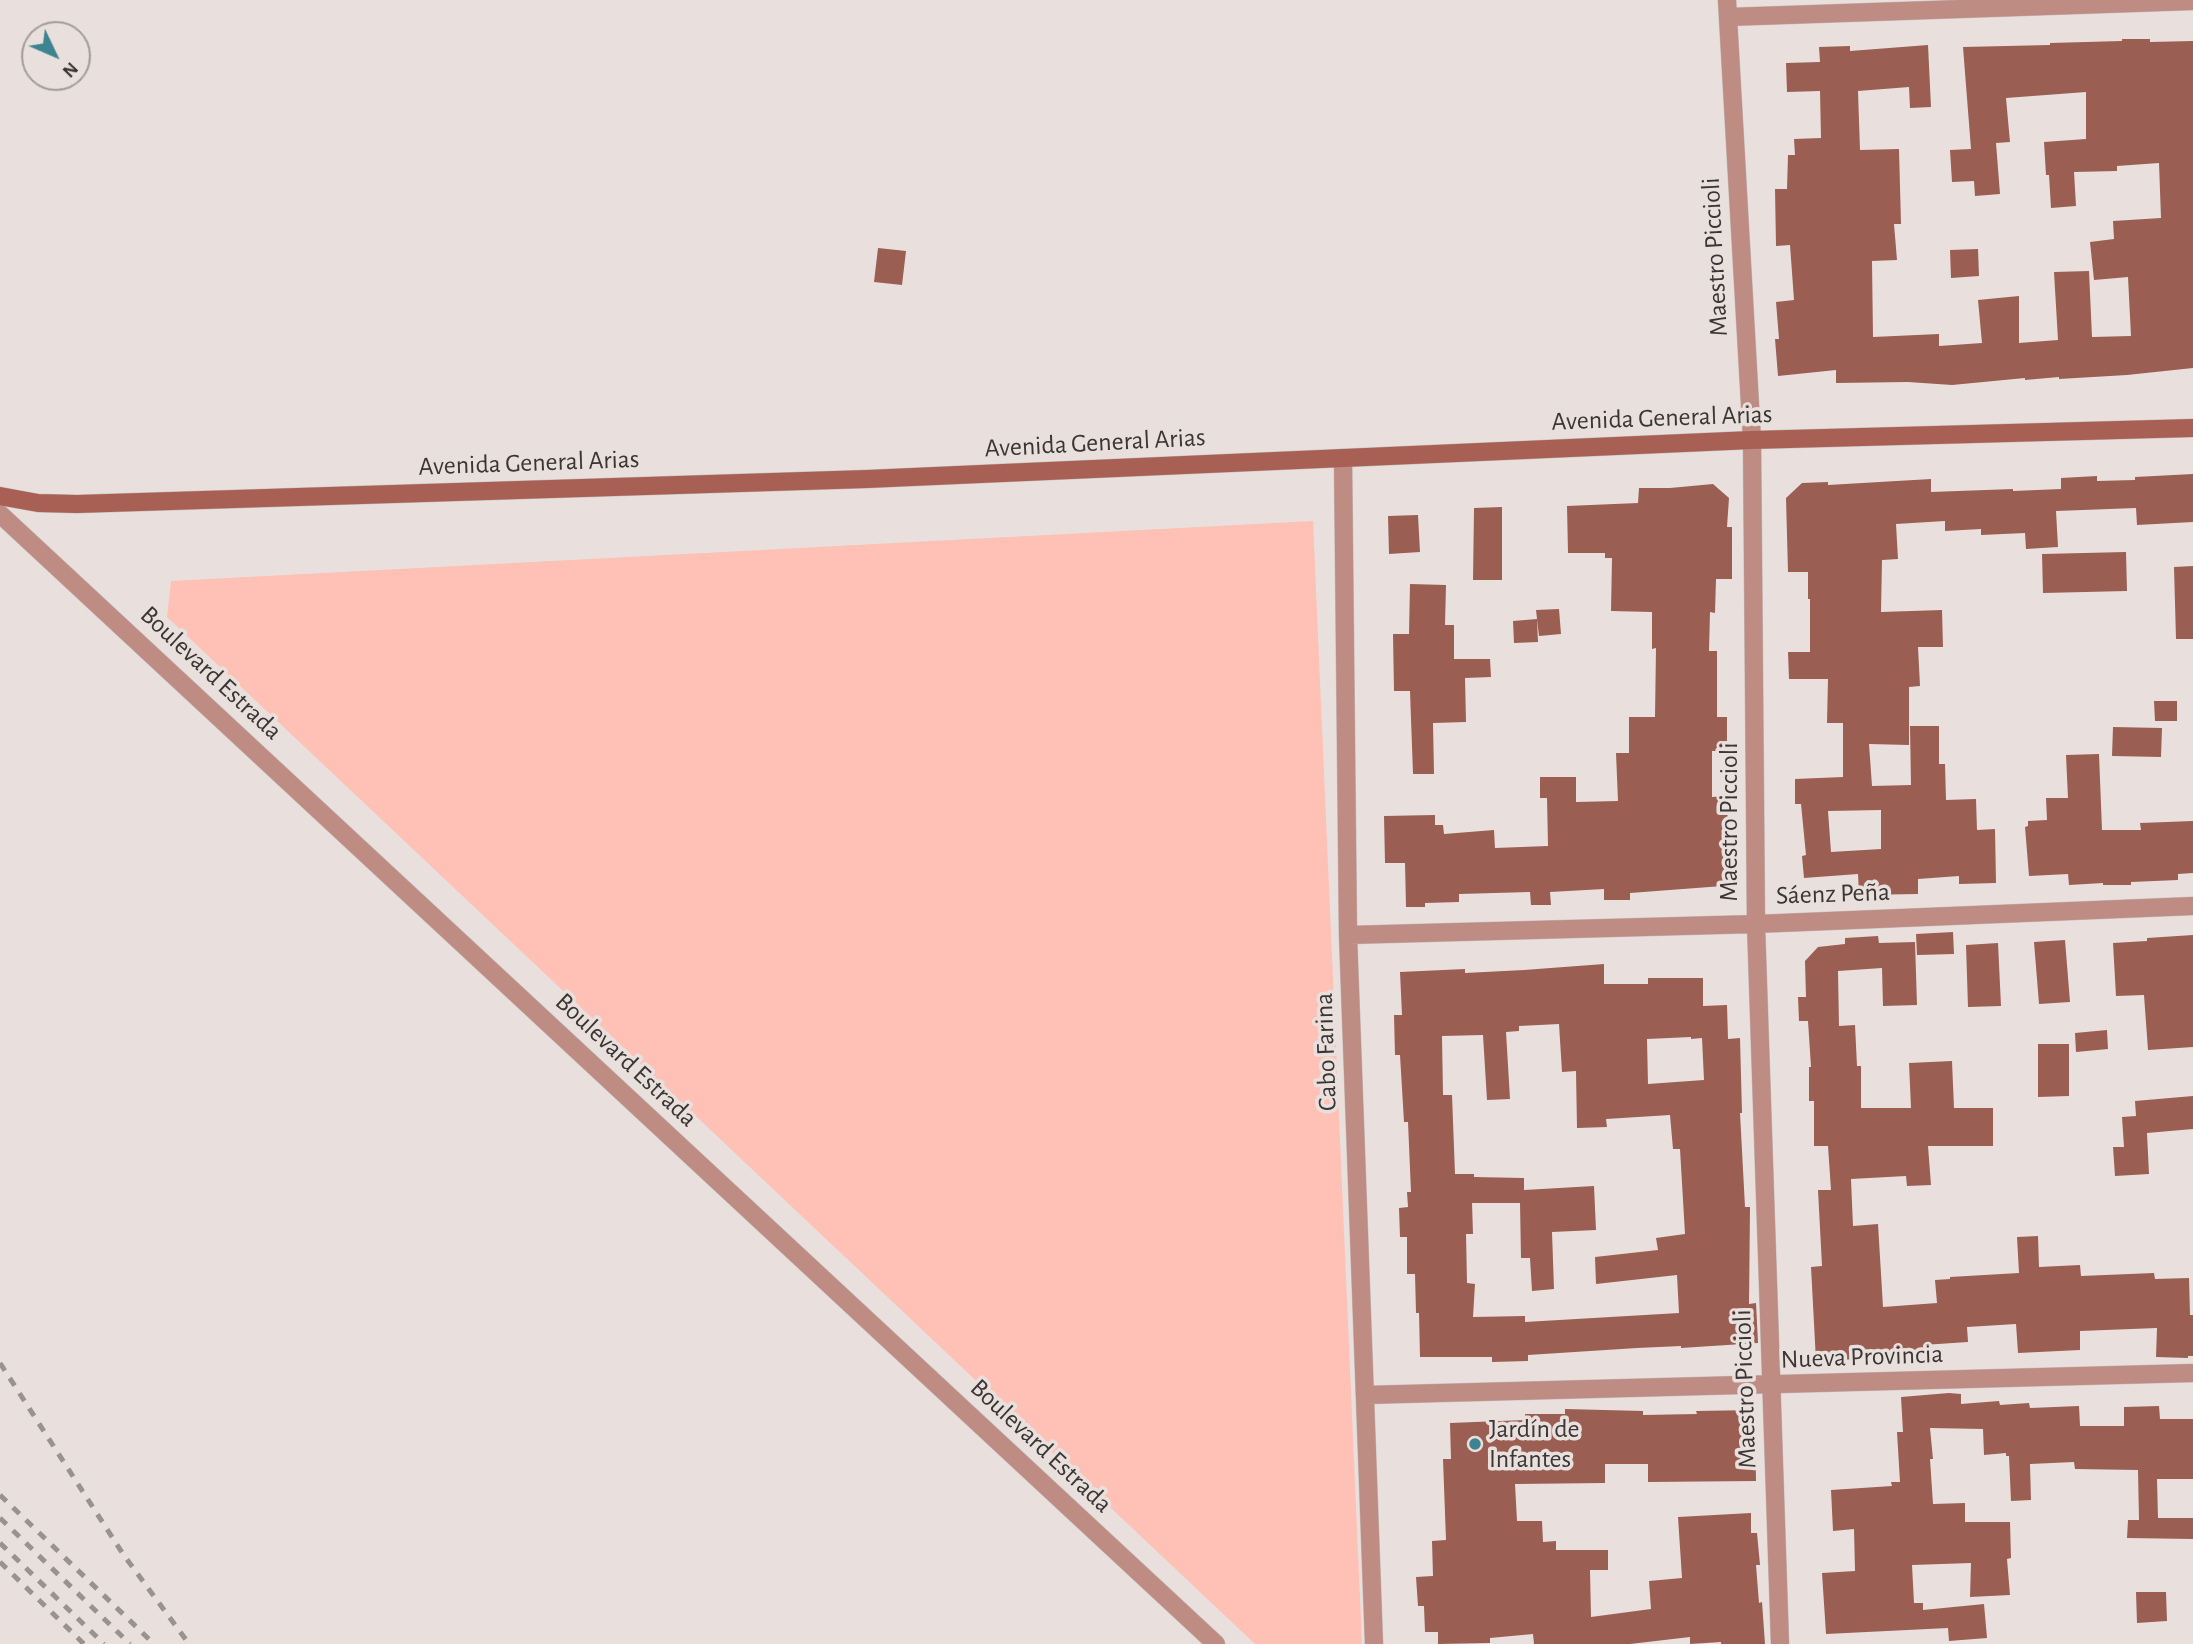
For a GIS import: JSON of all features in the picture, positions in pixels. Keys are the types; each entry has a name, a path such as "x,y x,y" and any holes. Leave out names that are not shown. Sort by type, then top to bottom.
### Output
{"main road":[{"name":"Avenida General Arias","path":"0,496 38,503 104,503 853,480 1752,440 2193,428"}],"street":[{"path":"1728,8 2193,1"},
{"name":"Maestro Piccioli","path":"1728,8 1752,440 1756,924 1780,1644"},
{"name":"Cabo Farina","path":"1343,458 1348,935 1374,1644"},
{"name":"Boulevard Estrada","path":"0,514 1216,1644"},
{"name":"Sáenz Peña","path":"1348,935 1756,924 2193,906"},
{"name":"Nueva Provincia","path":"1365,1395 2193,1373"}],"shaded area":[{"path":"1313,521 1362,1644 1255,1644 167,617 171,581"}],"building":[{"path":"2150,39 2150,42 2193,41 2193,368 2127,375 2025,378 1952,385 1908,382 1836,383 1836,370 1778,376 1776,302 1794,300 1790,245 1776,246 1775,189 1787,189 1788,155 1795,155 1794,139 1821,138 1820,91 1787,92 1786,63 1820,62 1819,47 1850,46 1850,51 1928,45 1931,107 1910,108 1909,87 1858,91 1860,150 1899,149 1901,224 1894,224 1897,260 1872,261 1873,337 1939,334 1939,346 1982,343 1978,300 2019,296 2019,343 2058,340 2054,272 2089,271 2092,337 2131,336 2128,277 2094,280 2090,242 2114,239 2113,221 2161,218 2159,163 2117,166 2117,171 2074,172 2076,206 2051,208 2044,142 2086,139 2086,92 2006,98 2010,142 1996,143 2000,194 1975,196 1974,181 1952,182 1950,150 1971,149 1963,47 2050,45"},
{"path":"878,248 906,251 902,285 874,282"},
{"path":"1978,249 1979,276 1951,278 1950,250"},
{"path":"2193,474 2193,522 2137,525 2136,508 2056,511 2058,547 2026,549 2025,533 1981,535 1981,529 1945,531 1945,521 1896,524 1898,559 1882,560 1881,612 1942,610 1943,647 1918,647 1920,686 1909,687 1909,745 1869,744 1872,786 1911,785 1910,726 1939,726 1939,764 1945,764 1946,800 1976,799 1977,830 1995,829 1996,883 1959,884 1959,876 1918,879 1918,894 1859,895 1858,874 1804,878 1802,856 1806,855 1801,804 1795,804 1795,779 1843,777 1843,723 1827,723 1828,679 1789,679 1788,652 1810,652 1810,599 1808,572 1788,572 1786,498 1802,483 1828,482 1828,485 1931,479 1931,492 2013,491 2061,489 2061,478 2097,476 2097,481 2135,480 2135,477","holes":["1881,810 1881,849 1831,852 1828,811"]},
{"path":"1713,484 1729,498 1727,527 1732,527 1732,579 1716,579 1715,613 1710,612 1709,651 1717,651 1717,717 1727,717 1727,751 1712,751 1712,797 1727,796 1728,829 1731,829 1736,885 1630,893 1630,900 1604,900 1604,889 1550,892 1551,905 1531,905 1530,892 1459,894 1459,902 1425,903 1425,907 1406,907 1405,863 1385,863 1384,816 1435,815 1435,825 1443,825 1444,834 1494,830 1495,848 1548,846 1547,798 1540,798 1540,777 1576,777 1576,802 1618,801 1616,753 1629,753 1629,717 1655,717 1656,648 1652,649 1652,612 1611,611 1612,558 1605,558 1605,553 1568,553 1567,506 1638,503 1639,488"},
{"path":"1502,507 1502,580 1473,580 1474,508"},
{"path":"1418,515 1420,552 1389,554 1388,516"},
{"path":"2126,552 2127,591 2043,593 2042,554"},
{"path":"2193,566 2193,639 2176,639 2174,567"},
{"path":"1410,584 1446,585 1445,625 1454,625 1454,659 1490,659 1491,677 1465,678 1466,722 1433,723 1434,774 1413,774 1410,691 1394,691 1393,634 1409,634"},
{"path":"1559,609 1561,634 1539,636 1536,610"},
{"path":"1537,619 1538,642 1514,643 1513,621"},
{"path":"2154,701 2177,701 2177,721 2155,721"},
{"path":"2113,727 2162,728 2161,757 2112,756"},
{"path":"2099,754 2102,830 2141,830 2140,823 2193,821 2193,873 2178,874 2178,880 2131,882 2131,885 2069,885 2068,874 2029,876 2025,827 2028,826 2028,821 2047,820 2046,798 2068,798 2066,755"},
{"path":"1953,932 1954,954 1917,955 1916,934"},
{"path":"2193,935 2193,1047 2148,1050 2144,995 2116,996 2113,943"},
{"path":"1878,936 1879,943 1915,942 1917,1005 1883,1006 1882,968 1838,971 1839,1026 1855,1025 1857,1066 1861,1066 1861,1108 1911,1108 1909,1063 1952,1061 1954,1108 1993,1108 1993,1146 1928,1146 1931,1185 1907,1186 1906,1176 1851,1179 1853,1226 1878,1224 1883,1307 1937,1303 1935,1280 2019,1273 2017,1237 2038,1236 2039,1267 2080,1265 2081,1276 2154,1273 2155,1279 2189,1278 2193,1356 2156,1357 2157,1328 2080,1331 2080,1350 2018,1353 2016,1324 1967,1327 1968,1342 1923,1345 1924,1356 1816,1361 1811,1267 1822,1266 1818,1190 1831,1190 1828,1146 1814,1146 1814,1101 1809,1101 1811,1067 1808,1021 1799,1021 1798,997 1806,997 1805,961 1818,947 1845,944 1845,938"},
{"path":"2065,940 2070,1002 2039,1004 2034,942"},
{"path":"1998,943 2001,1006 1968,1007 1966,945"},
{"path":"1604,964 1604,984 1648,984 1648,978 1703,978 1703,1006 1727,1005 1728,1039 1740,1038 1740,1113 1745,1207 1750,1207 1749,1304 1756,1303 1758,1343 1528,1355 1528,1361 1492,1362 1492,1357 1420,1357 1415,1274 1407,1274 1407,1237 1400,1237 1399,1208 1408,1207 1407,1192 1411,1192 1408,1122 1404,1122 1400,1055 1395,1055 1394,1015 1402,1015 1400,972 1524,970","holes":["1559,1024 1562,1072 1576,1071 1577,1128 1607,1127 1606,1119 1670,1115 1673,1149 1680,1149 1685,1234 1656,1238 1658,1250 1595,1257 1596,1284 1677,1275 1679,1313 1525,1322 1525,1316 1473,1317 1475,1284 1467,1283 1466,1234 1473,1234 1472,1203 1520,1203 1521,1258 1530,1258 1532,1291 1554,1289 1552,1232 1596,1230 1594,1186 1524,1190 1524,1178 1455,1174 1452,1095 1443,1095 1442,1036 1483,1035 1487,1100 1510,1099 1506,1032 1519,1031 1519,1026","1702,1038 1704,1080 1648,1084 1647,1039"]},
{"path":"2107,1030 2108,1049 2076,1052 2075,1033"},
{"path":"2038,1044 2069,1044 2069,1096 2038,1097"},
{"path":"2193,1096 2193,1129 2147,1133 2149,1174 2115,1176 2113,1147 2124,1147 2122,1117 2136,1116 2135,1101"},
{"path":"1961,1394 1961,1404 1999,1401 2000,1405 2029,1403 2030,1408 2079,1406 2080,1426 2124,1426 2124,1407 2159,1406 2160,1419 2193,1419 2193,1479 2157,1479 2158,1518 2193,1518 2193,1539 2127,1538 2128,1520 2139,1520 2138,1470 2075,1469 2074,1462 2030,1464 2031,1500 2011,1501 2009,1456 2006,1456 2006,1453 1984,1455 1983,1429 1930,1428 1933,1504 1965,1503 1965,1522 2010,1522 2011,1558 2007,1559 2010,1595 1970,1597 1971,1563 1912,1565 1914,1603 1923,1603 1923,1610 1984,1604 1987,1638 1949,1641 1948,1628 1826,1634 1822,1573 1855,1571 1854,1529 1833,1531 1831,1490 1892,1486 1891,1482 1900,1482 1897,1432 1903,1432 1901,1397"},
{"path":"1565,1409 1643,1411 1643,1415 1755,1410 1756,1481 1648,1482 1648,1464 1605,1464 1605,1483 1515,1484 1517,1521 1542,1521 1543,1542 1556,1541 1556,1550 1608,1550 1608,1570 1590,1570 1591,1617 1651,1609 1649,1581 1682,1578 1678,1517 1751,1513 1751,1533 1757,1533 1760,1565 1756,1565 1765,1644 1690,1644 1690,1637 1630,1644 1534,1644 1533,1634 1490,1638 1490,1643 1438,1644 1438,1632 1425,1632 1424,1606 1418,1606 1416,1577 1433,1576 1432,1541 1446,1540 1443,1459 1451,1459 1450,1423 1525,1420 1525,1414 1565,1414"},
{"path":"2136,1592 2166,1592 2167,1621 2137,1623"}],"railway":[{"path":"0,1363 123,1554 189,1644"},
{"path":"0,1495 154,1644"},
{"path":"0,1518 130,1644"},
{"path":"0,1543 104,1644"},
{"path":"0,1562 84,1644"}],"place":[{"name":"Jardín de Infantes","path":"1475,1444"}]}
